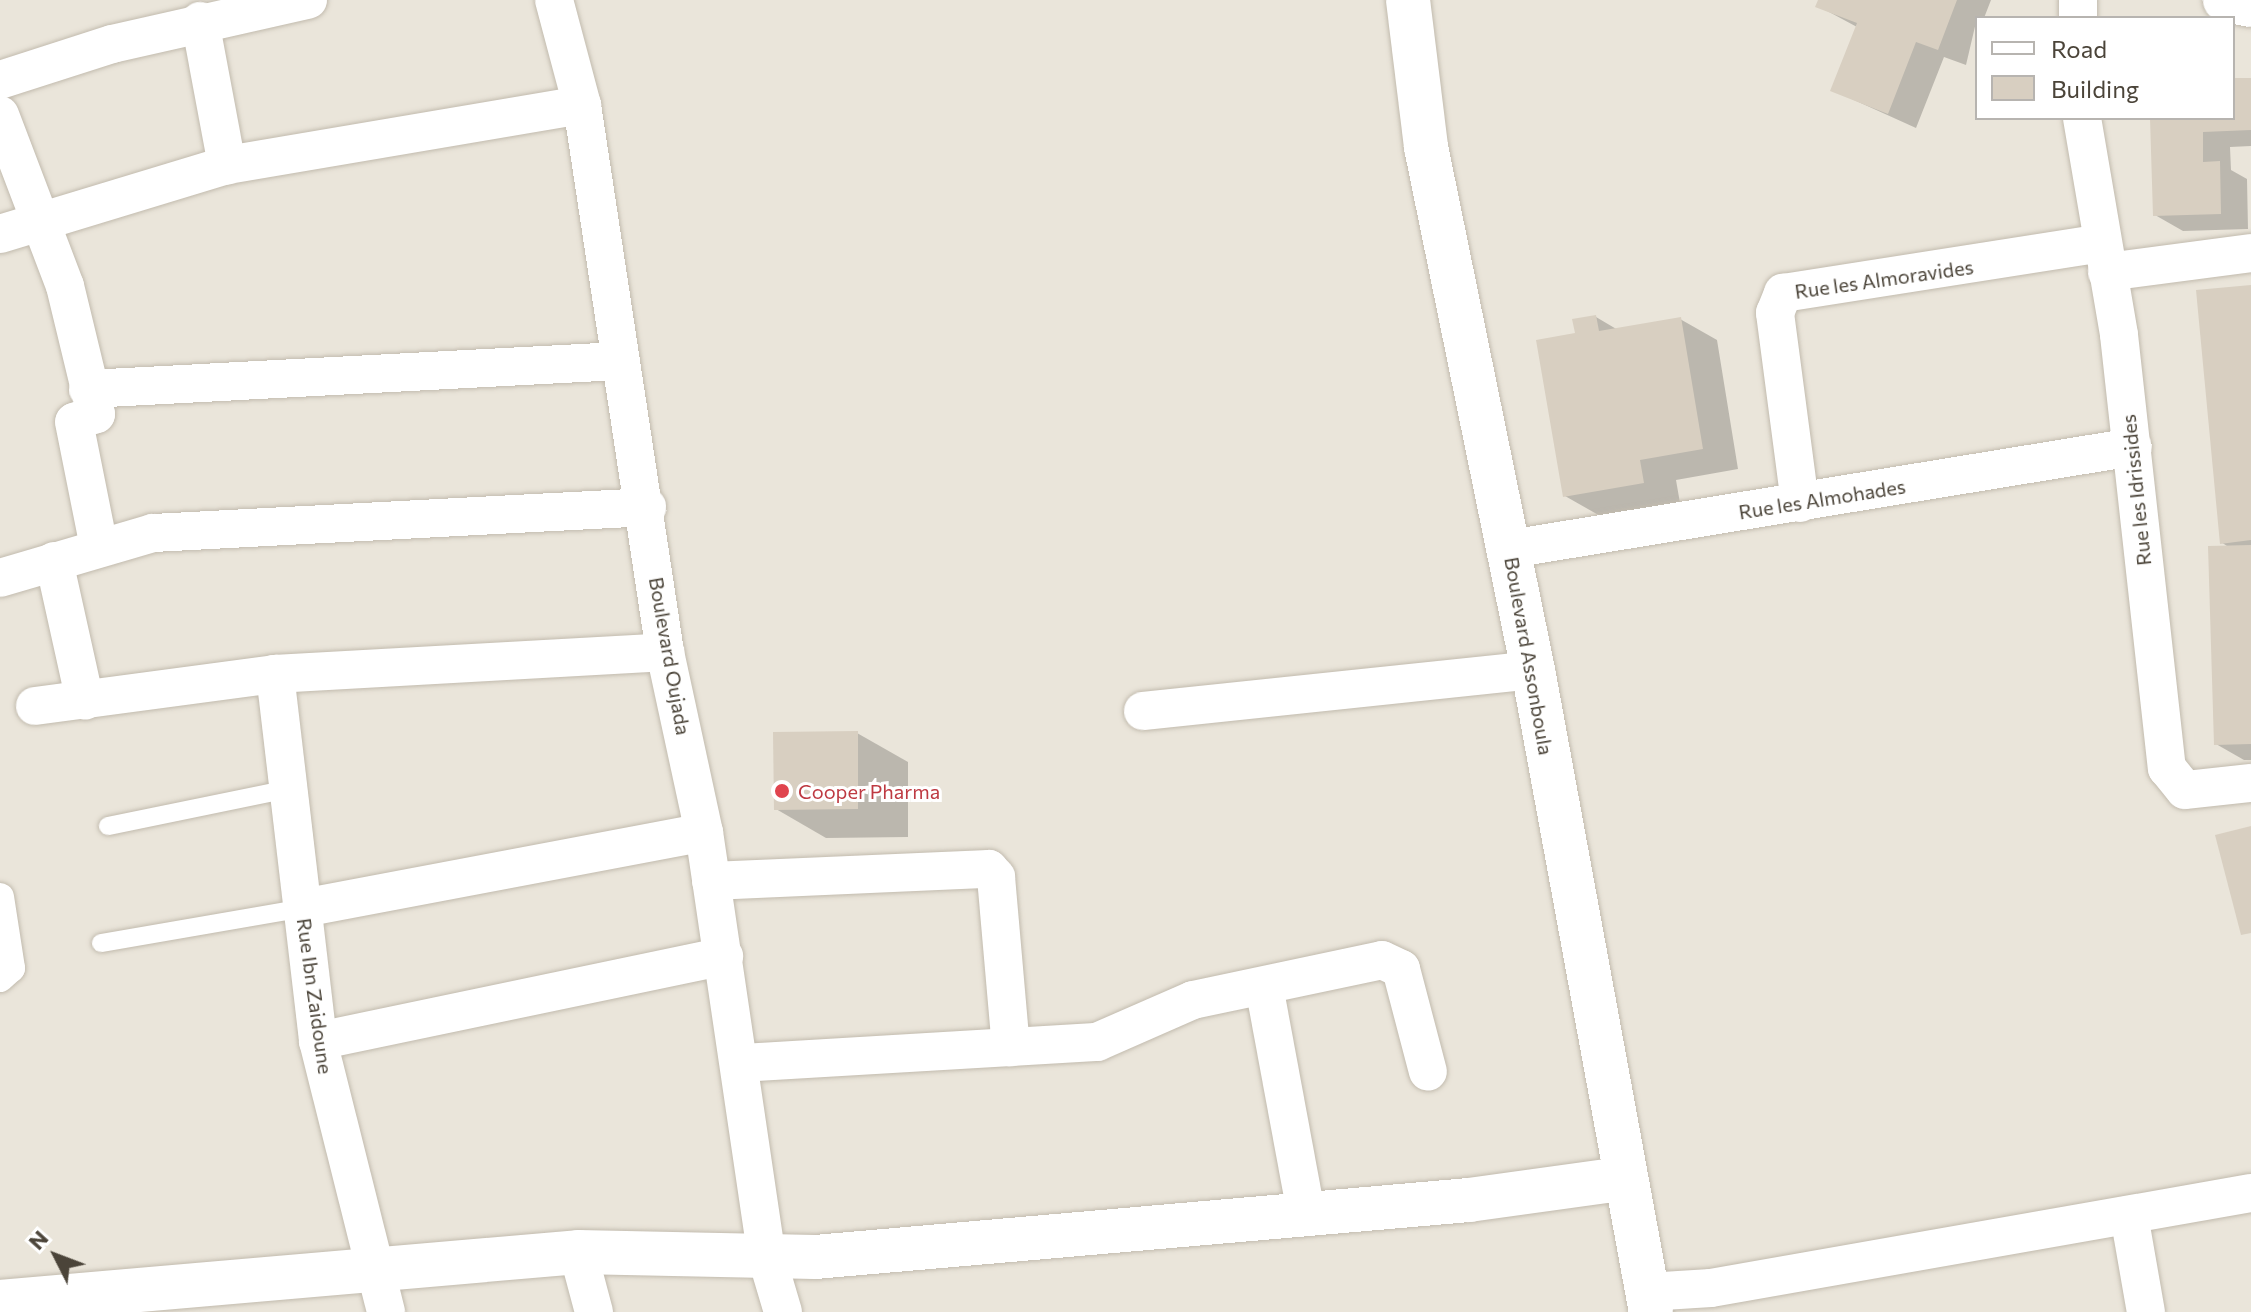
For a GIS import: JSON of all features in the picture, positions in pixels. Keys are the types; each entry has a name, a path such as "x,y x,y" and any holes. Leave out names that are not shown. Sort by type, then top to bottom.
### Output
{"street":[{"path":"0,80 200,21 308,0"},
{"name":"Boulevard Oujada","path":"554,0 582,105 618,361 647,507 665,652 704,832 741,1063 767,1258 783,1312"},
{"name":"Boulevard Assonboula","path":"1408,0 1426,147 1510,549 1621,1179 1649,1302"},
{"path":"2225,0 2251,5"},
{"path":"200,21 227,165"},
{"path":"0,234 42,224 227,165 582,105"},
{"path":"0,115 65,286 96,414 74,422 99,547"},
{"name":"Rue les Idrissides","path":"2082,120 2133,447 2167,768 2185,790 2251,783"},
{"name":"Rue les Almoravides","path":"1800,503 1775,313 1783,293 2104,257 2251,253"},
{"path":"88,389 618,361"},
{"name":"Rue les Almohades","path":"1510,549 2133,447"},
{"path":"0,578 99,547 201,529 647,507"},
{"path":"54,561 85,701"},
{"path":"35,706 275,674 665,652"},
{"path":"1143,711 1533,670"},
{"name":"Rue Ibn Zaidoune","path":"275,674 318,1041 386,1312"},
{"path":"303,908 704,832"},
{"path":"711,881 989,869 996,877 1011,1047"},
{"path":"0,897 11,968 0,978"},
{"path":"318,1041 724,956"},
{"path":"741,1063 1097,1042 1193,1000 1394,963 1428,1072"},
{"path":"1264,986 1306,1212"},
{"path":"3,1305 578,1252 767,1258 1306,1212 1621,1179"},
{"path":"1649,1302 1713,1300 2251,1193"},
{"path":"2129,1215 2146,1312"},
{"path":"578,1252 594,1312"}],"lane":[{"path":"108,826 288,789"},
{"path":"101,943 303,908"}],"shaded area":[{"path":"0,0 2251,0 2251,1312 0,1312"}],"building":[{"path":"1818,0 1957,0 1938,50 1916,42 1888,114 1830,91 1857,23 1815,7"},
{"path":"2235,78 2251,78 2251,130 2203,132 2203,162 2220,161 2221,214 2153,216 2150,120 2235,120"},
{"path":"2251,285 2251,540 2220,544 2196,290"},
{"path":"1596,315 1599,331 1681,317 1703,449 1640,460 1644,483 1563,497 1536,340 1575,333 1572,319"},
{"path":"2251,545 2251,744 2214,745 2208,546"},
{"path":"858,731 858,809 774,810 773,732"},
{"path":"2251,826 2251,933 2241,935 2215,835"}],"place":[{"name":"Cooper Pharma","path":"782,791"}]}
